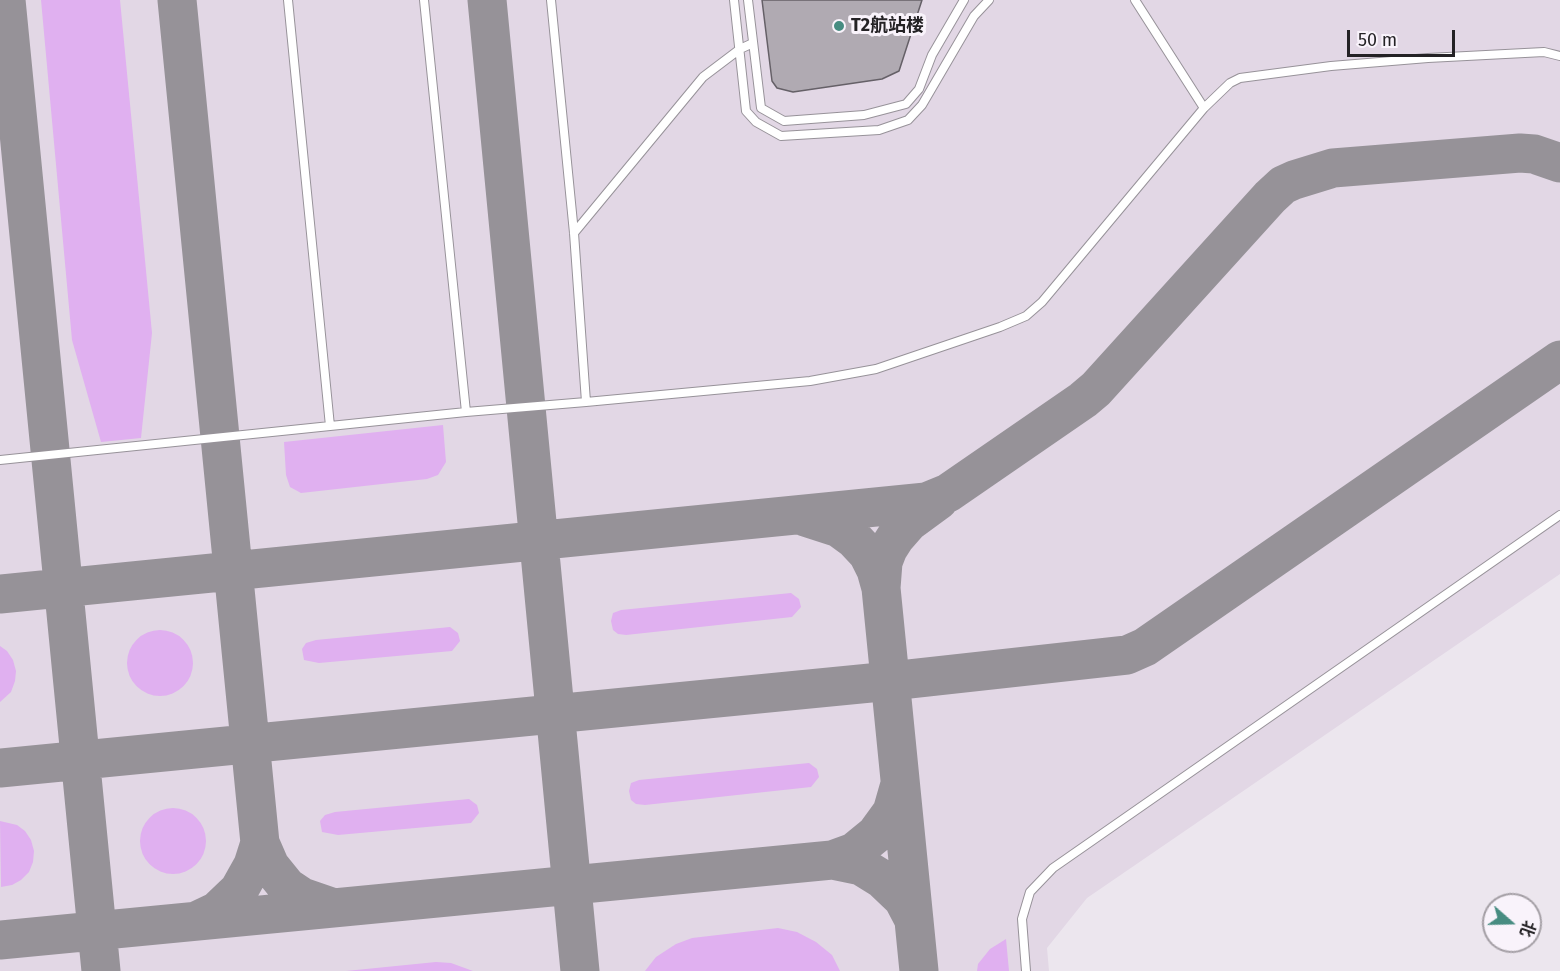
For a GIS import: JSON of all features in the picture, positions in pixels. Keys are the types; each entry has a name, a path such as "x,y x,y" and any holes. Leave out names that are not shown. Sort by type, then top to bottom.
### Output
{"lane":[{"path":"288,0 330,426"},
{"path":"424,0 465,412"},
{"path":"551,0 574,233 586,402"},
{"path":"735,0 746,111 756,122 781,136 879,130 908,120 922,105 974,16 989,0"},
{"path":"748,0 761,108 784,121 864,115 906,104 919,88 932,55 964,0"},
{"path":"1135,0 1204,108"},
{"path":"574,233 703,77 740,49 753,43"},
{"path":"0,460 465,412 846,376 876,369 1013,323 1026,316 1042,302 1204,108 1230,83 1240,78 1332,66 1428,58 1544,52 1560,56"},
{"path":"1026,971 1022,919 1030,892 1053,868 1560,514"}],"shaded area":[{"path":"0,0 1560,0 1560,574 1087,898 1047,948 1049,971 0,971"},
{"path":"41,0 120,0 152,333 141,438 101,442 72,340"},
{"path":"443,425 446,462 438,475 427,479 301,493 290,487 286,475 284,442"},
{"path":"791,593 799,599 801,607 792,617 626,635 618,634 613,630 611,621 613,613 621,610"},
{"path":"450,627 458,633 460,641 452,651 319,663 304,660 302,649 306,643 316,640"},
{"path":"160,630 173,633 183,640 190,650 193,663 190,676 183,686 173,693 160,696 147,693 137,686 130,676 127,663 130,650 137,640 147,633"},
{"path":"0,646 13,660 16,671 11,692 0,702"},
{"path":"809,763 817,769 819,777 811,787 645,805 636,804 631,800 629,791 631,783 639,780"},
{"path":"469,799 477,805 479,813 471,823 338,835 322,832 320,821 325,815 335,812"},
{"path":"173,808 186,811 196,818 203,828 206,841 203,854 196,864 186,871 173,874 160,871 150,864 143,854 140,841 143,828 150,818 160,811"},
{"path":"0,821 17,825 25,831 34,851 29,872 12,885 1,887"},
{"path":"778,928 797,932 816,942 832,955 840,971 645,971 656,957 676,944 692,938"},
{"path":"1006,939 1009,971 977,971 978,964 990,949"},
{"path":"436,962 451,963 473,971 346,971"}],"building":[{"name":"T2航站楼","path":"762,0 922,0 899,71 882,79 793,92 777,88 772,81"}],"taxiway":[{"path":"6,0 101,971"},
{"path":"177,0 260,843"},
{"path":"487,0 580,971"},
{"path":"0,594 926,502 948,493 1096,389 1283,185 1333,168 1520,153 1534,154 1560,163"},
{"path":"0,768 891,681 1127,655 1145,647 1560,360"},
{"path":"881,588 883,562 895,538 909,522 939,500"},
{"path":"805,517 839,528 854,539 868,554 881,588 919,971"},
{"path":"900,784 892,812 876,834 854,852 832,860 861,866 882,879 903,899 914,920"},
{"path":"198,920 217,911 239,890 253,865 260,843 270,866 287,887 302,897 331,907"},
{"path":"0,940 832,860"}],"place":[{"name":"T2航站楼","path":"839,26"}]}
